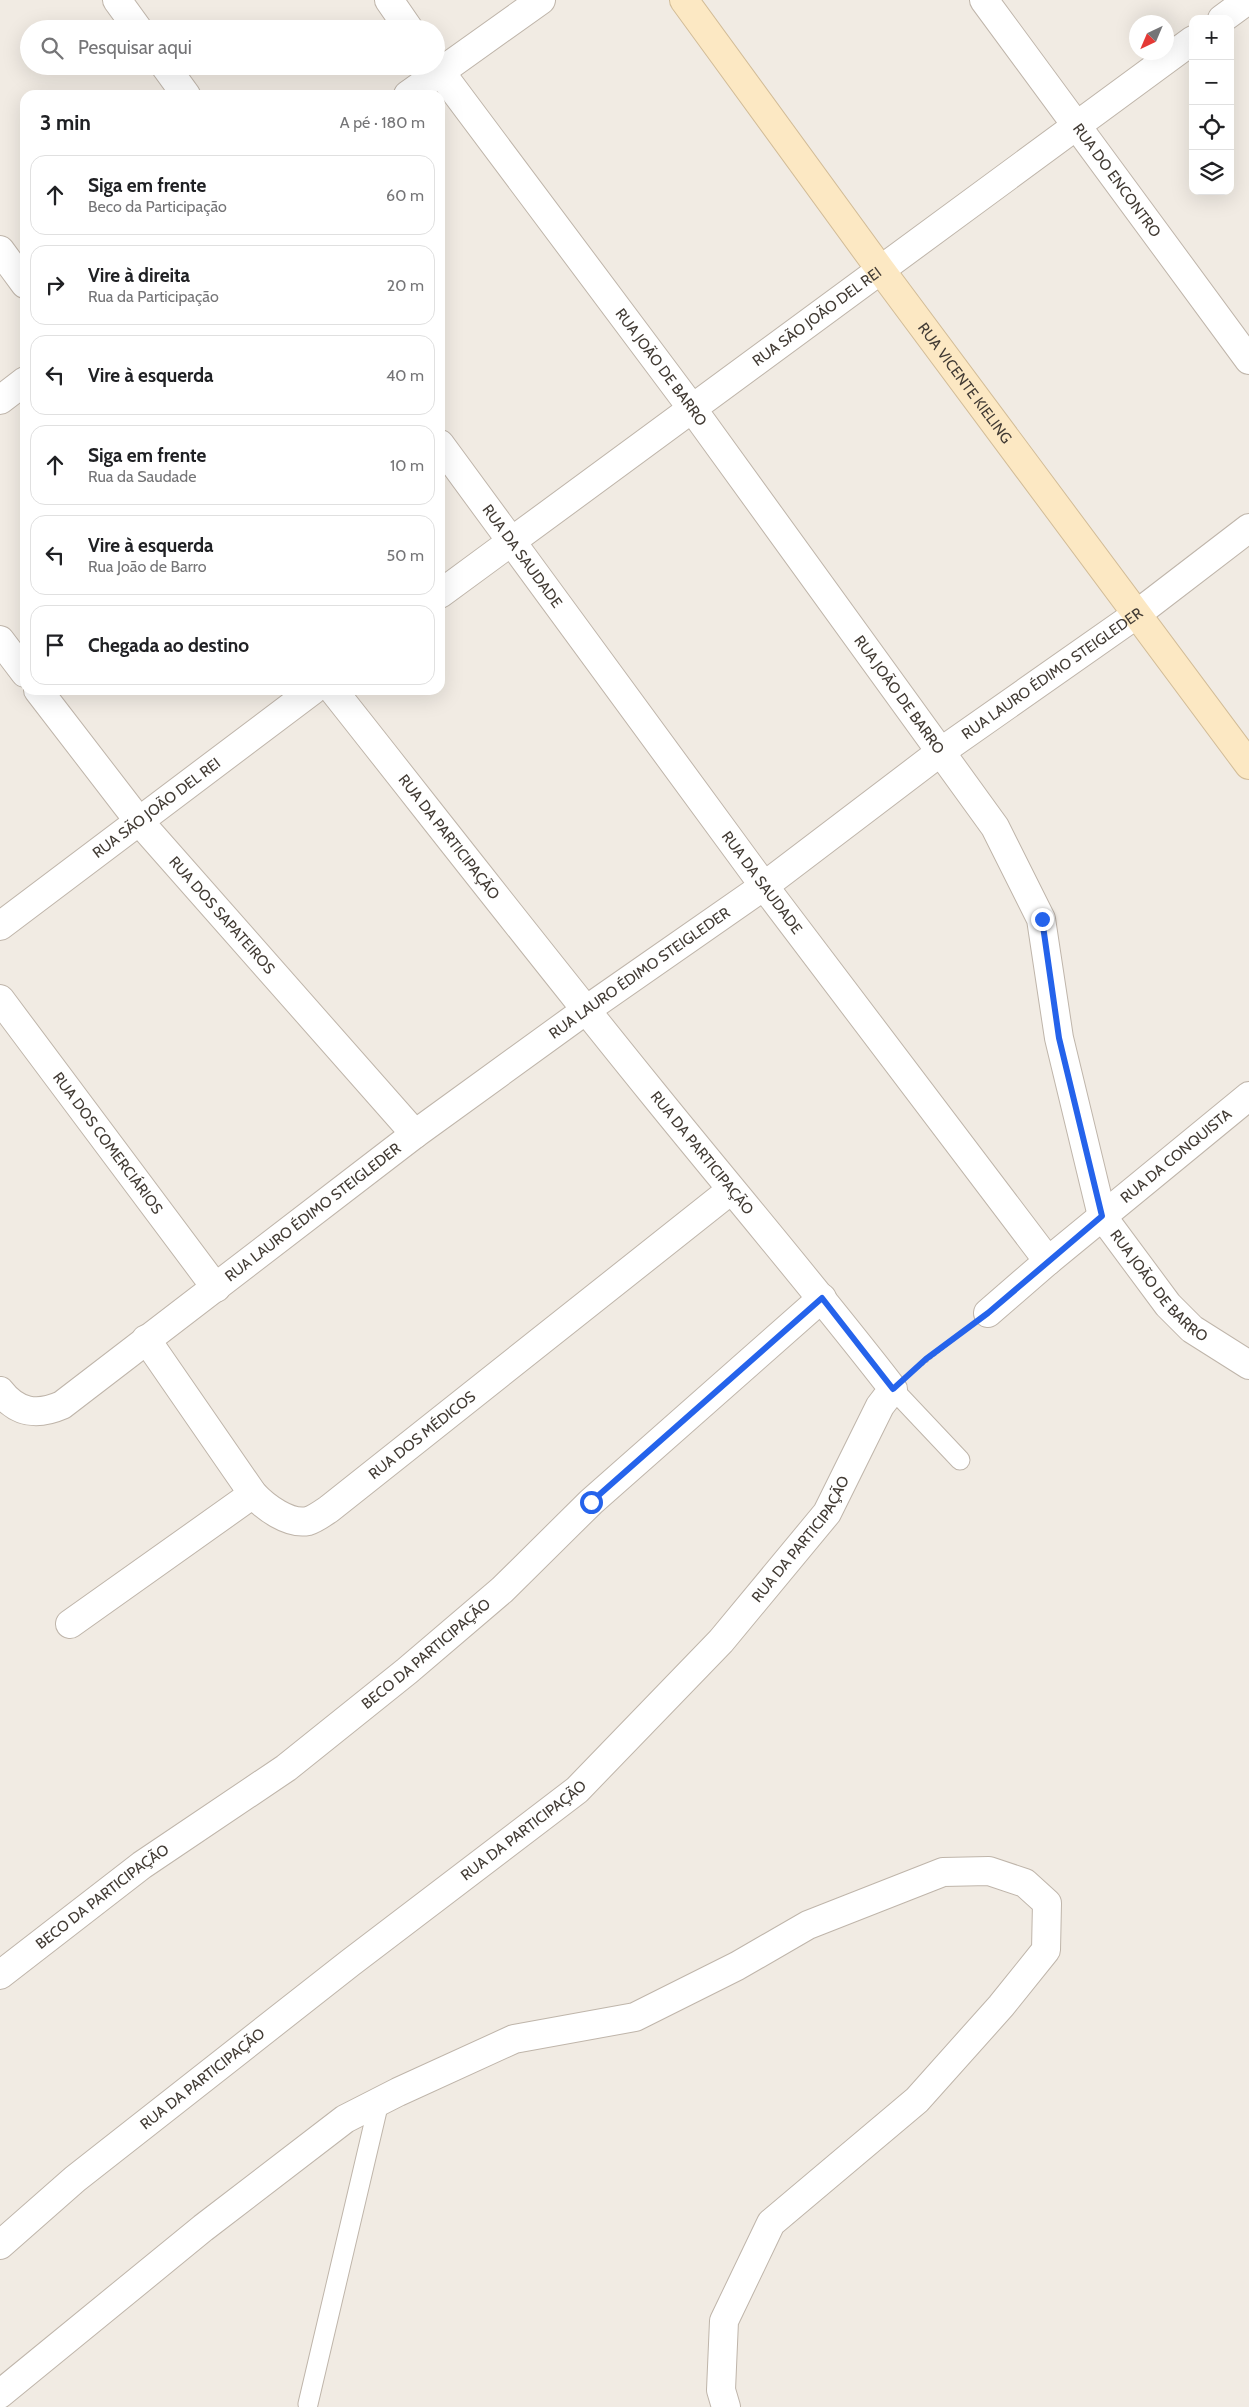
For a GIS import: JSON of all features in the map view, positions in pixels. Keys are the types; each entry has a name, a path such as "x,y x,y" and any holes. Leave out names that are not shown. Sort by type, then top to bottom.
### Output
{"street":[{"path":"117,0 131,20"},
{"path":"389,0 403,20"},
{"path":"445,64 541,0"},
{"name":"RUA VICENTE KIELING","path":"684,0 880,269 1249,765"},
{"name":"RUA DO ENCONTRO","path":"984,0 1249,360"},
{"path":"1228,15 1245,3"},
{"name":"RUA SÃO JOÃO DEL REI","path":"445,590 510,540 1189,43"},
{"path":"172,75 183,90"},
{"path":"414,90 431,75"},
{"name":"RUA JOÃO DE BARRO","path":"442,75 691,407 995,827 1042,919 1059,1038 1102,1216 1168,1305 1192,1329 1249,1365"},
{"path":"0,250 20,277"},
{"path":"0,400 20,385"},
{"name":"RUA DA SAUDADE","path":"445,451 764,886 1048,1260"},
{"name":"RUA LAURO ÉDIMO STEIGLEDER","path":"0,1390 17,1407 32,1412 46,1412 62,1405 415,1134 586,1010 764,886 940,753 1137,614 1249,528"},
{"path":"0,640 20,666"},
{"name":"RUA DOS SAPATEIROS","path":"42,695 138,820 415,1134"},
{"name":"RUA SÃO JOÃO DEL REI","path":"0,926 138,820 306,695"},
{"name":"RUA DA PARTICIPAÇÃO","path":"0,2245 82,2173 350,1963 577,1790 721,1641 827,1513 880,1406 893,1389 822,1298 731,1190 586,1010 337,695"},
{"name":"RUA DOS COMERCIÁRIOS","path":"0,999 216,1288"},
{"name":"RUA DA CONQUISTA","path":"1102,1216 1249,1096"},
{"name":"RUA DOS MÉDICOS","path":"146,1339 253,1494 266,1508 284,1517 308,1521 329,1509 731,1190"},
{"path":"988,1313 1102,1216"},
{"name":"BECO DA PARTICIPAÇÃO","path":"0,1975 142,1866 286,1768 407,1671 502,1590 591,1502 822,1298"},
{"path":"70,1624 253,1494"},
{"path":"0,2394 203,2228 337,2125 379,2102 514,2039 635,2017 737,1966 808,1925 943,1872 989,1872 1025,1884 1047,1903 1046,1950 1001,2006 917,2100 770,2223 724,2321 721,2390 726,2407"}],"lane":[{"path":"893,1389 960,1460"},
{"path":"308,2404 379,2102"}],"path":[{"path":"893,1389 926,1359 988,1313"}],"route":[{"path":"591,1502 822,1298 893,1389 910,1376 926,1359 988,1313 1102,1216 1086,1142 1059,1038 1042,919"}]}
